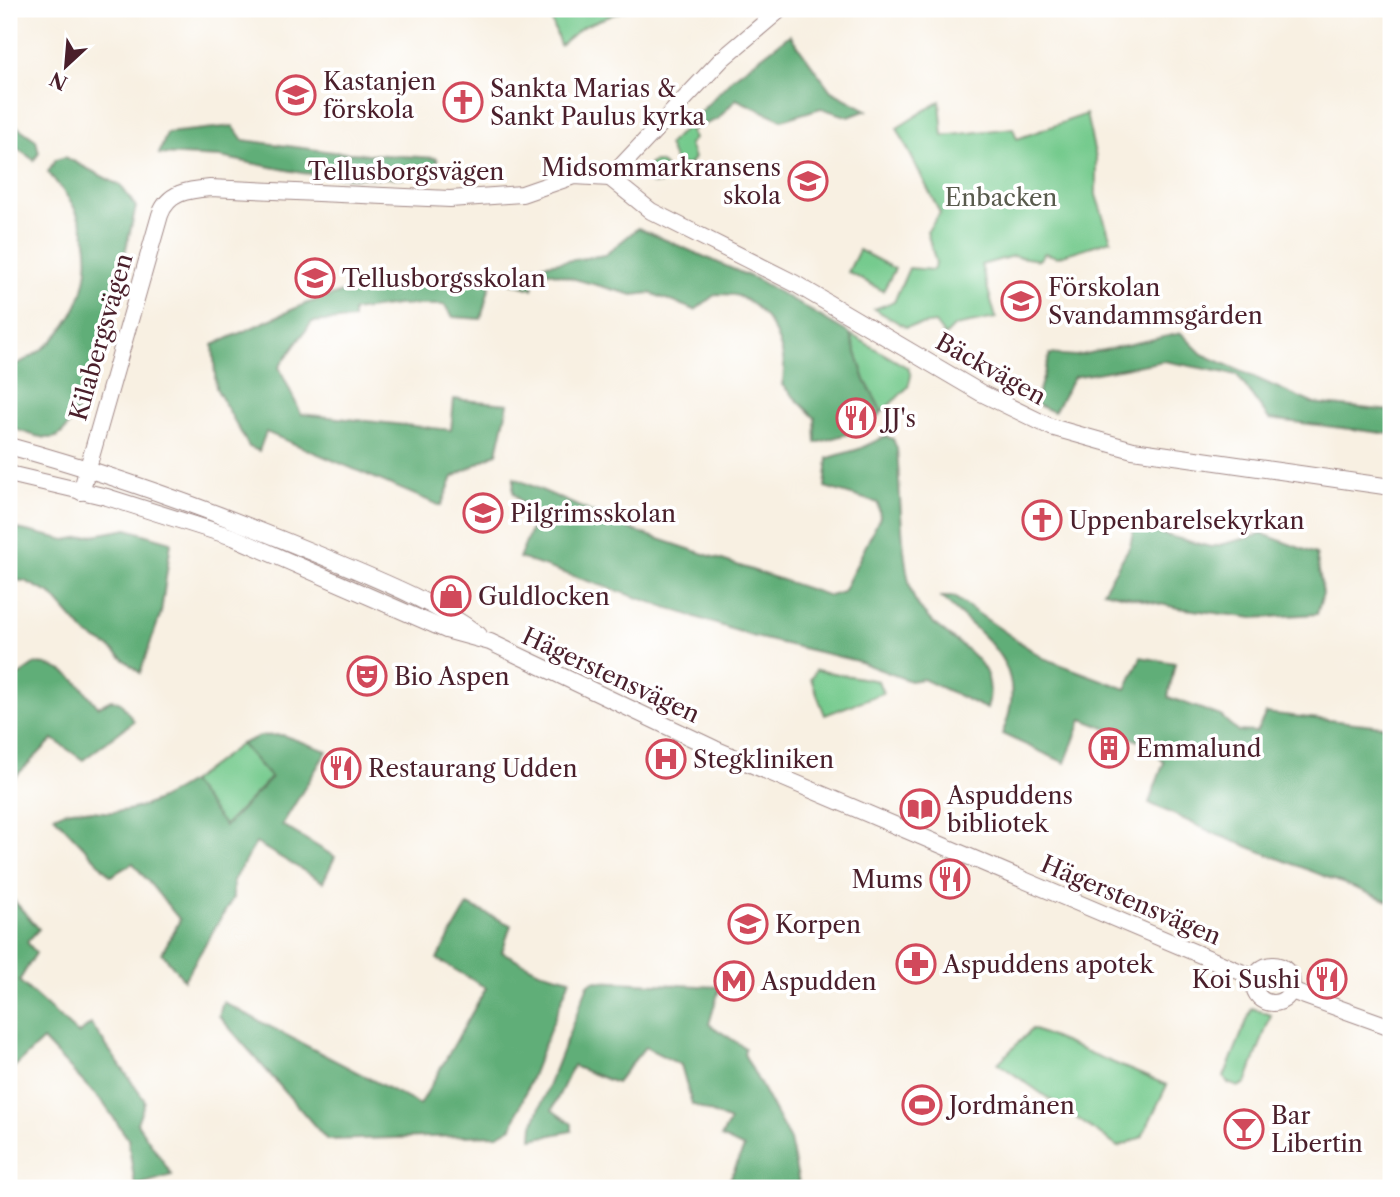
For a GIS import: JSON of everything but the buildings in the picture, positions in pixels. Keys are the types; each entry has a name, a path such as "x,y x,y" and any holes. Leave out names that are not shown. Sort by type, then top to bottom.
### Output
{"street":[{"path":"610,178 722,59 781,9"},
{"name":"Tellusborgsvägen","path":"170,198 188,190 210,188 450,199 522,194 574,177 610,178"},
{"name":"Bäckvägen","path":"610,178 651,211 794,283 973,388 1051,427 1133,450 1391,487"},
{"name":"Kilabergsvägen","path":"81,492 160,215 170,198"},
{"name":"Hägerstensvägen","path":"9,446 218,513 393,596 446,630 490,642 715,749 1255,978"},
{"name":"Hägerstensvägen","path":"9,474 213,529 393,596"},
{"path":"213,529 218,513"},
{"path":"1268,966 1280,967 1290,976 1291,991 1279,1002 1266,1002 1256,994 1255,978 1268,966"},
{"path":"1291,991 1391,1027"}],"green space":[{"path":"548,9 627,9 582,27 560,45"},
{"path":"790,35 831,91 867,110 849,117 821,108 782,120 736,99 718,119 691,130 688,125 733,78"},
{"name":"Enbacken","path":"940,101 943,136 1013,128 1017,139 1086,114 1096,158 1096,195 1111,240 1057,257 1045,253 1039,260 1013,256 981,265 996,318 955,326 945,336 935,323 906,327 874,309 894,302 909,268 933,270 936,263 927,232 940,213 897,128"},
{"path":"9,121 36,140 39,153 34,160 9,143"},
{"path":"688,125 694,139 689,144 694,158 688,166 675,162 668,145"},
{"path":"233,126 243,140 333,152 437,158 439,171 432,177 353,178 302,173 220,157 159,154 167,133"},
{"path":"65,157 121,186 136,207 105,332 81,401 69,425 56,437 45,438 9,427 9,367 31,357 50,342 66,324 78,304 85,282 85,234 67,195 48,172 55,160"},
{"path":"656,162 666,169 667,173 660,183 656,184 646,177 645,173 652,163"},
{"path":"638,228 758,280 850,334 865,380 882,412 865,429 816,443 815,418 782,385 784,373 780,346 769,322 750,303 736,295 716,294 695,310 650,293 633,295 538,269 532,289 492,277 481,319 453,317 444,305 397,305 353,311 353,319 312,322 279,367 301,414 451,430 454,399 508,404 497,453 453,477 441,506 266,432 259,451 249,447 216,388 213,345 305,304 371,283 527,267 605,255"},
{"path":"859,250 895,269 883,291 848,272"},
{"path":"1181,333 1202,354 1312,403 1391,411 1391,434 1269,419 1237,375 1164,361 1074,377 1054,412 1035,404 1050,354 1076,356"},
{"path":"850,334 908,368 911,376 908,387 882,412 865,380"},
{"path":"886,436 893,439 897,449 904,551 911,589 916,602 927,616 978,661 986,674 990,689 987,709 923,679 910,681 857,661 755,637 519,558 535,520 513,492 514,478 635,531 830,596 843,592 880,517 878,503 825,487 828,458 859,449"},
{"path":"9,527 66,540 127,529 171,542 161,613 140,673 108,646 86,634 51,594 25,581 9,580"},
{"path":"1134,527 1211,547 1263,534 1316,554 1323,593 1317,614 1253,618 1178,608 1103,591 1130,546"},
{"path":"941,597 954,597 1043,658 1126,689 1141,657 1175,663 1168,697 1221,716 1237,731 1256,732 1266,713 1391,727 1391,902 1218,835 1149,803 1164,762 1144,743 1082,719 1065,763 1002,734 1010,710 1012,690 1008,672 988,641"},
{"path":"35,664 56,668 72,677 98,707 111,700 120,702 134,721 83,760 53,739 9,783 9,682"},
{"path":"816,670 878,681 883,693 825,715 811,679"},
{"path":"282,735 327,751 282,825 335,857 323,882 256,843 233,881 233,898 184,980 162,953 180,920 133,863 111,876 54,816 70,810 104,812 134,809 162,798 190,782 225,826 271,778 241,744 260,736"},
{"path":"241,744 271,778 224,826 190,782"},
{"path":"9,895 39,929 27,942 36,953 19,981 78,1034 91,1024 145,1101 137,1123 172,1175 135,1186 128,1139 104,1104 43,1040 12,1069 9,1076"},
{"path":"468,905 511,925 502,952 539,971 570,979 512,1127 498,1135 327,1140 219,1016 223,1002 420,1105 486,988 437,959"},
{"path":"593,981 720,987 709,1024 745,1048 744,1054 790,1140 800,1188 726,1188 744,1148 721,1137 730,1121 692,1104 681,1065 645,1047 616,1083 573,1066 552,1110 572,1124 572,1131 532,1139 533,1125 588,985"},
{"path":"1252,1008 1271,1015 1246,1083 1238,1087 1228,1083 1224,1077"},
{"path":"1032,1029 1167,1085 1142,1137 1118,1147 998,1063"}],"place":[{"name":"Kastanjen förskola","path":"296,95"},
{"name":"Sankta Marias & Sankt Paulus kyrka","path":"463,102"},
{"name":"Midsommarkransens skola","path":"808,181"},
{"name":"Tellusborgsskolan","path":"315,278"},
{"name":"Förskolan Svandammsgården","path":"1021,301"},
{"name":"JJ's","path":"856,418"},
{"name":"Pilgrimsskolan","path":"483,513"},
{"name":"Uppenbarelsekyrkan","path":"1042,520"},
{"name":"Guldlocken","path":"451,596"},
{"name":"Bio Aspen","path":"367,676"},
{"name":"Emmalund","path":"1109,748"},
{"name":"Stegkliniken","path":"666,759"},
{"name":"Restaurang Udden","path":"341,768"},
{"name":"Aspuddens bibliotek","path":"920,809"},
{"name":"Mums","path":"950,879"},
{"name":"Korpen","path":"748,924"},
{"name":"Aspuddens apotek","path":"916,964"},
{"name":"Koi Sushi","path":"1327,979"},
{"name":"Aspudden","path":"734,981"},
{"name":"Jordmånen","path":"922,1105"},
{"name":"Bar Libertin","path":"1244,1129"}]}
